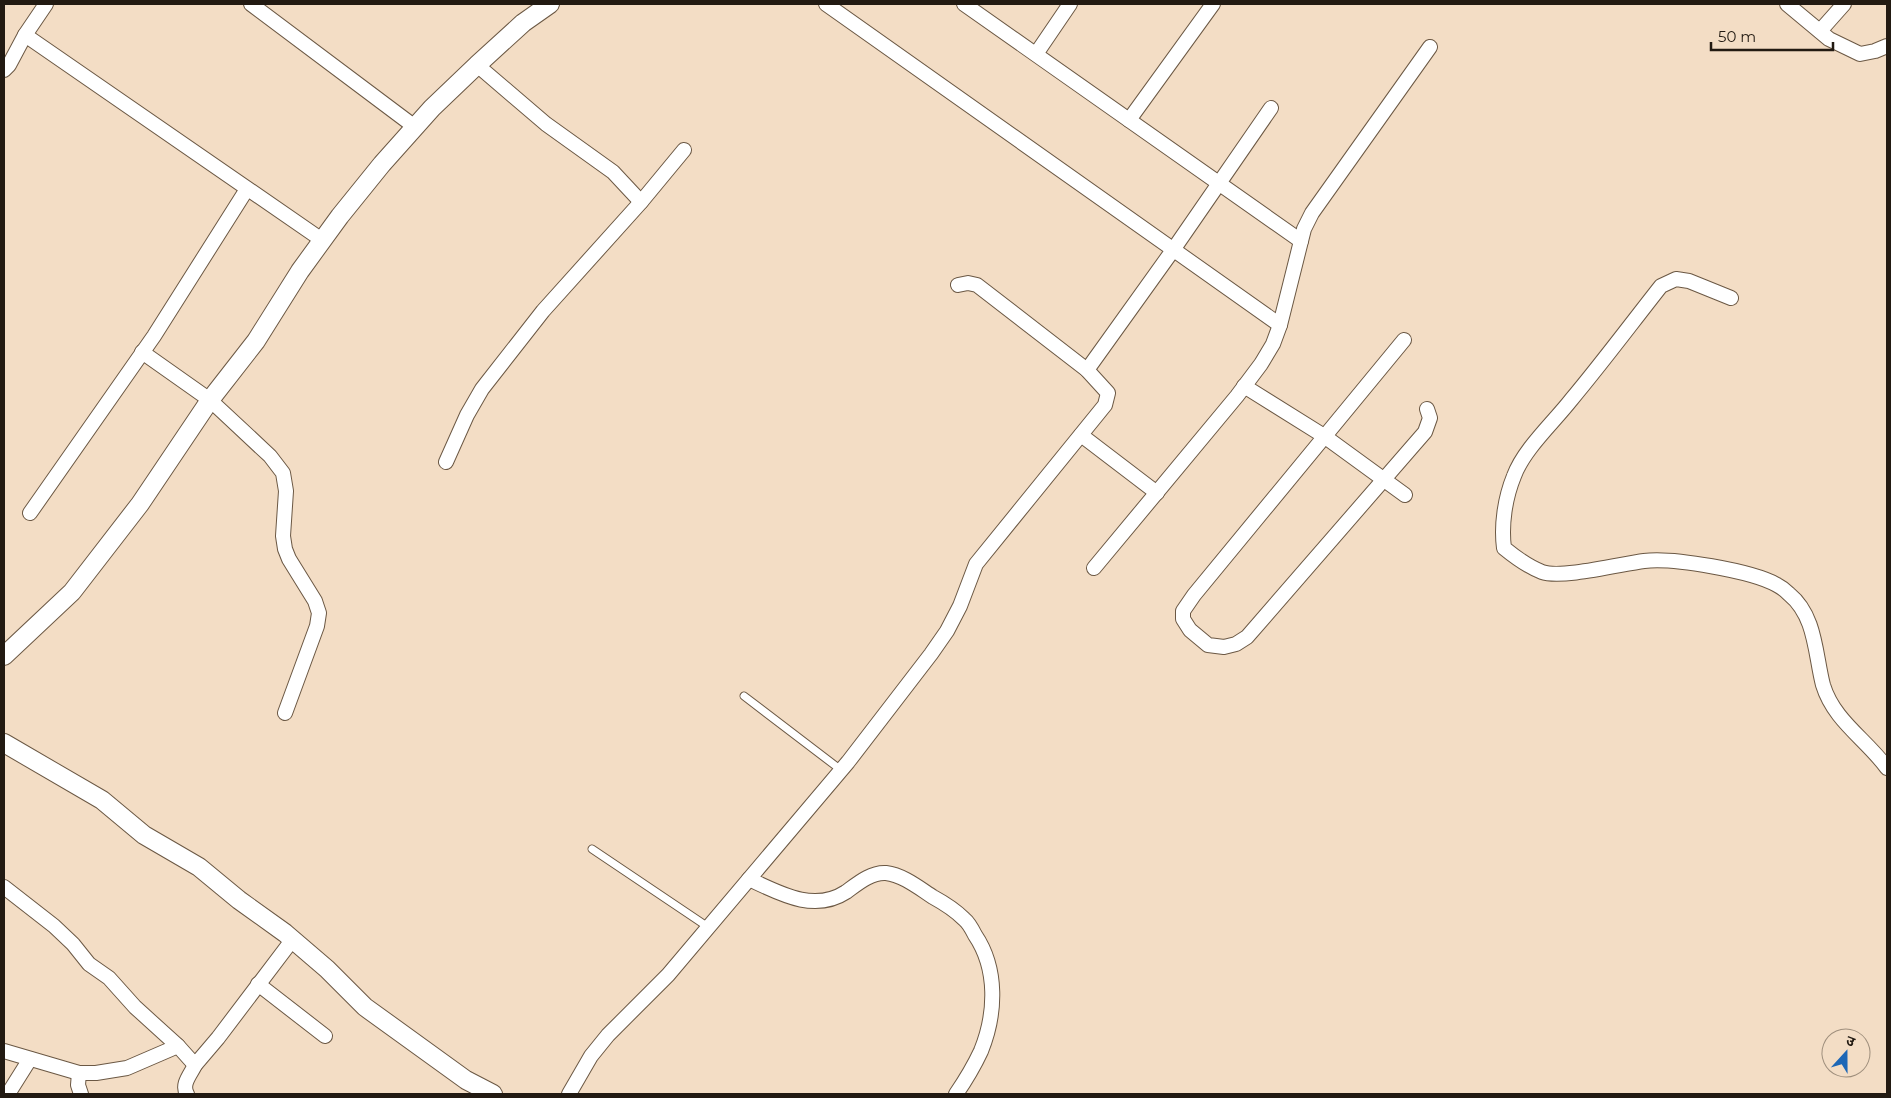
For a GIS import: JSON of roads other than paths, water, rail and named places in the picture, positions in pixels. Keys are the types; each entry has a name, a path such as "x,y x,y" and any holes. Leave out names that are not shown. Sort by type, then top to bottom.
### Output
{"street":[{"path":"4,70 9,65 25,35 46,4"},
{"path":"251,4 415,126"},
{"path":"4,656 72,592 140,504 210,400 256,341 322,240 382,164 415,126 477,65 523,23 550,4"},
{"path":"826,4 1280,325"},
{"path":"964,4 1301,241"},
{"path":"1036,54 1070,4"},
{"path":"1129,120 1213,4"},
{"path":"1787,4 1829,38 1860,54 1887,46"},
{"path":"1820,31 1844,4"},
{"path":"25,35 322,240"},
{"path":"1094,568 1244,386 1273,344 1280,325 1304,229 1312,213 1430,47"},
{"path":"477,65 546,124 613,172 641,202"},
{"path":"1087,370 1271,108"},
{"path":"446,462 467,414 482,389 543,311 641,202 684,150"},
{"path":"30,513 142,352 247,189"},
{"path":"1731,298 1688,281 1676,279 1661,286 1526,455 1514,476 1507,499 1502,535 1504,548 1516,558 1543,572 1560,575 1647,560 1680,562 1732,570 1777,584 1802,608 1813,632 1824,686 1837,714 1887,768"},
{"path":"569,1094 591,1056 608,1035 668,975 841,770 947,631 960,606 980,558 1105,405 1108,393 1087,370 977,285 968,283 958,285"},
{"path":"1404,340 1194,595 1183,611 1183,619 1190,630 1208,645 1224,647 1236,644 1246,637 1425,432 1430,418 1427,409"},
{"path":"142,352 210,400 270,456 283,474 286,491 285,549 320,613 285,713"},
{"path":"1244,386 1324,436 1405,495"},
{"path":"1081,435 1157,493"},
{"path":"4,743 102,800 144,835 199,867 293,939 365,1008 466,1080 493,1094"},
{"path":"749,879 788,898 805,901 825,900 843,894 877,873 887,873 900,877 946,905 965,920 985,952 993,984 990,1019 981,1051 956,1094"},
{"path":"4,887 54,926 73,944 89,964 109,978 135,1007 178,1046 195,1065"},
{"path":"187,1094 184,1090 185,1085 195,1065 218,1038 293,939"},
{"path":"258,984 325,1036"},
{"path":"4,1050 79,1073 96,1073 127,1068 178,1046"},
{"path":"8,1094 30,1059"},
{"path":"79,1073 78,1085 81,1094"}],"lane":[{"path":"744,696 841,770"},
{"path":"592,849 708,927"}]}
